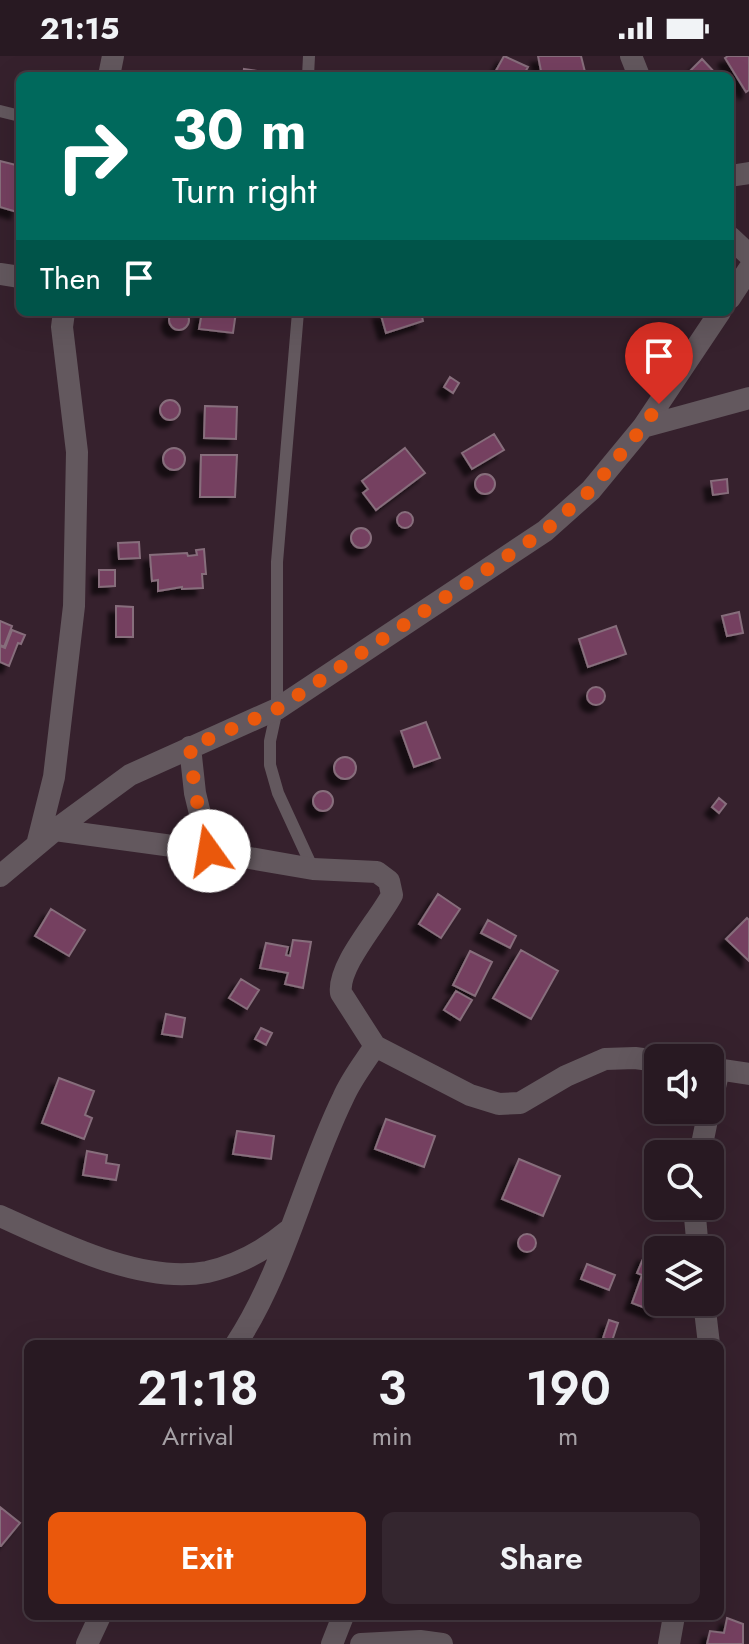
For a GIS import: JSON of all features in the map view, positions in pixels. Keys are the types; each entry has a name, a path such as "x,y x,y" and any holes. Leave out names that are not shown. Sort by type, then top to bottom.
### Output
{"street":[{"path":"734,241 749,255"},
{"path":"734,292 749,269"},
{"path":"37,845 54,777 74,606 77,452 62,327 63,316"},
{"path":"0,876 55,830 130,775 277,709 545,531 591,490 643,427 717,316"},
{"path":"643,427 749,398"},
{"path":"190,747 195,793 209,851"},
{"path":"55,830 313,869 377,872 389,881 392,895 339,983 346,1004 375,1046 470,1095 499,1104 520,1103 566,1076 605,1059 644,1059"},
{"path":"238,1340 260,1302 344,1094 375,1046"},
{"path":"724,1070 749,1074"},
{"path":"0,1216 122,1265 165,1273 206,1272 249,1258 289,1230"},
{"path":"704,1316 704,1340"},
{"path":"87,1644 98,1620"},
{"path":"332,1644 341,1620"},
{"path":"669,1644 673,1620"},
{"path":"361,1644 420,1641 442,1644"}],"lane":[{"path":"298,316 277,562 277,709 270,741 270,765 278,793 313,869"}],"building":[{"path":"504,56 528,67 525,72 495,72"},
{"path":"538,56 581,56 585,72 541,72"},
{"path":"749,56 749,90 746,92 725,58"},
{"path":"702,59 714,72 691,72"},
{"path":"0,161 16,165 16,212 0,207"},
{"path":"170,316 188,316 188,324 183,329 175,329 170,324"},
{"path":"201,316 235,316 233,333 199,329"},
{"path":"381,316 422,316 423,321 386,333"},
{"path":"450,377 459,383 453,393 444,387"},
{"path":"166,400 174,400 180,410 174,420 166,420 160,414 160,406"},
{"path":"205,406 237,407 236,439 204,438"},
{"path":"494,434 504,450 472,469 462,453"},
{"path":"174,448 182,451 185,459 182,467 174,470 166,467 163,459 166,451"},
{"path":"405,448 425,473 376,510 363,493 368,489 362,481"},
{"path":"201,455 237,455 235,497 200,497"},
{"path":"485,474 492,477 495,484 492,491 485,494 478,491 475,484 478,477"},
{"path":"727,479 728,493 713,495 711,481"},
{"path":"402,512 408,512 413,520 411,526 402,528 397,523 397,517"},
{"path":"357,528 365,528 371,538 365,548 357,548 351,542 351,534"},
{"path":"139,542 140,558 119,559 118,543"},
{"path":"204,549 206,574 202,574 203,588 158,591 158,580 152,581 150,555 197,555 196,550"},
{"path":"99,570 115,570 115,586 99,587"},
{"path":"116,606 133,607 133,637 116,637"},
{"path":"739,612 743,633 727,636 722,616"},
{"path":"0,621 12,626 4,647 0,645"},
{"path":"616,626 626,654 588,667 579,639"},
{"path":"12,630 25,635 21,644 18,643 9,666 0,662 0,646 5,648"},
{"path":"596,687 605,696 596,705 587,696"},
{"path":"426,722 440,758 414,767 401,731"},
{"path":"341,757 349,757 356,768 349,779 341,779 334,772 334,764"},
{"path":"323,791 330,794 333,801 330,808 323,811 316,808 313,801 316,794"},
{"path":"719,798 726,804 719,813 712,807"},
{"path":"438,894 460,909 441,938 419,924"},
{"path":"51,909 85,930 69,956 35,936"},
{"path":"747,918 749,920 749,961 726,939"},
{"path":"488,920 516,936 510,948 481,933"},
{"path":"293,940 311,942 303,988 285,984 288,973 260,968 266,943 288,947 286,955 290,956"},
{"path":"521,950 558,971 531,1019 493,998"},
{"path":"470,951 492,962 475,996 453,985"},
{"path":"241,979 259,990 247,1009 229,998"},
{"path":"456,991 472,1000 460,1020 444,1010"},
{"path":"166,1014 185,1018 182,1037 162,1034"},
{"path":"261,1028 272,1033 266,1045 255,1039"},
{"path":"59,1078 94,1091 85,1115 92,1118 84,1139 42,1123"},
{"path":"386,1119 435,1136 424,1167 375,1149"},
{"path":"237,1131 274,1136 271,1159 233,1154"},
{"path":"87,1151 107,1155 106,1163 119,1165 116,1180 83,1175"},
{"path":"519,1159 560,1176 543,1216 502,1199"},
{"path":"523,1234 531,1234 536,1243 534,1250 523,1252 518,1247 518,1239"},
{"path":"644,1256 644,1308 632,1303 642,1275 637,1273"},
{"path":"587,1264 615,1275 609,1290 581,1279"},
{"path":"609,1320 618,1323 612,1340 603,1338"},
{"path":"0,1507 20,1523 1,1546 0,1546"},
{"path":"727,1618 743,1624 743,1644 707,1644 710,1631 724,1633"}],"route":[{"path":"209,851 195,793 190,747 277,709 545,531 591,490 659,404"}]}
